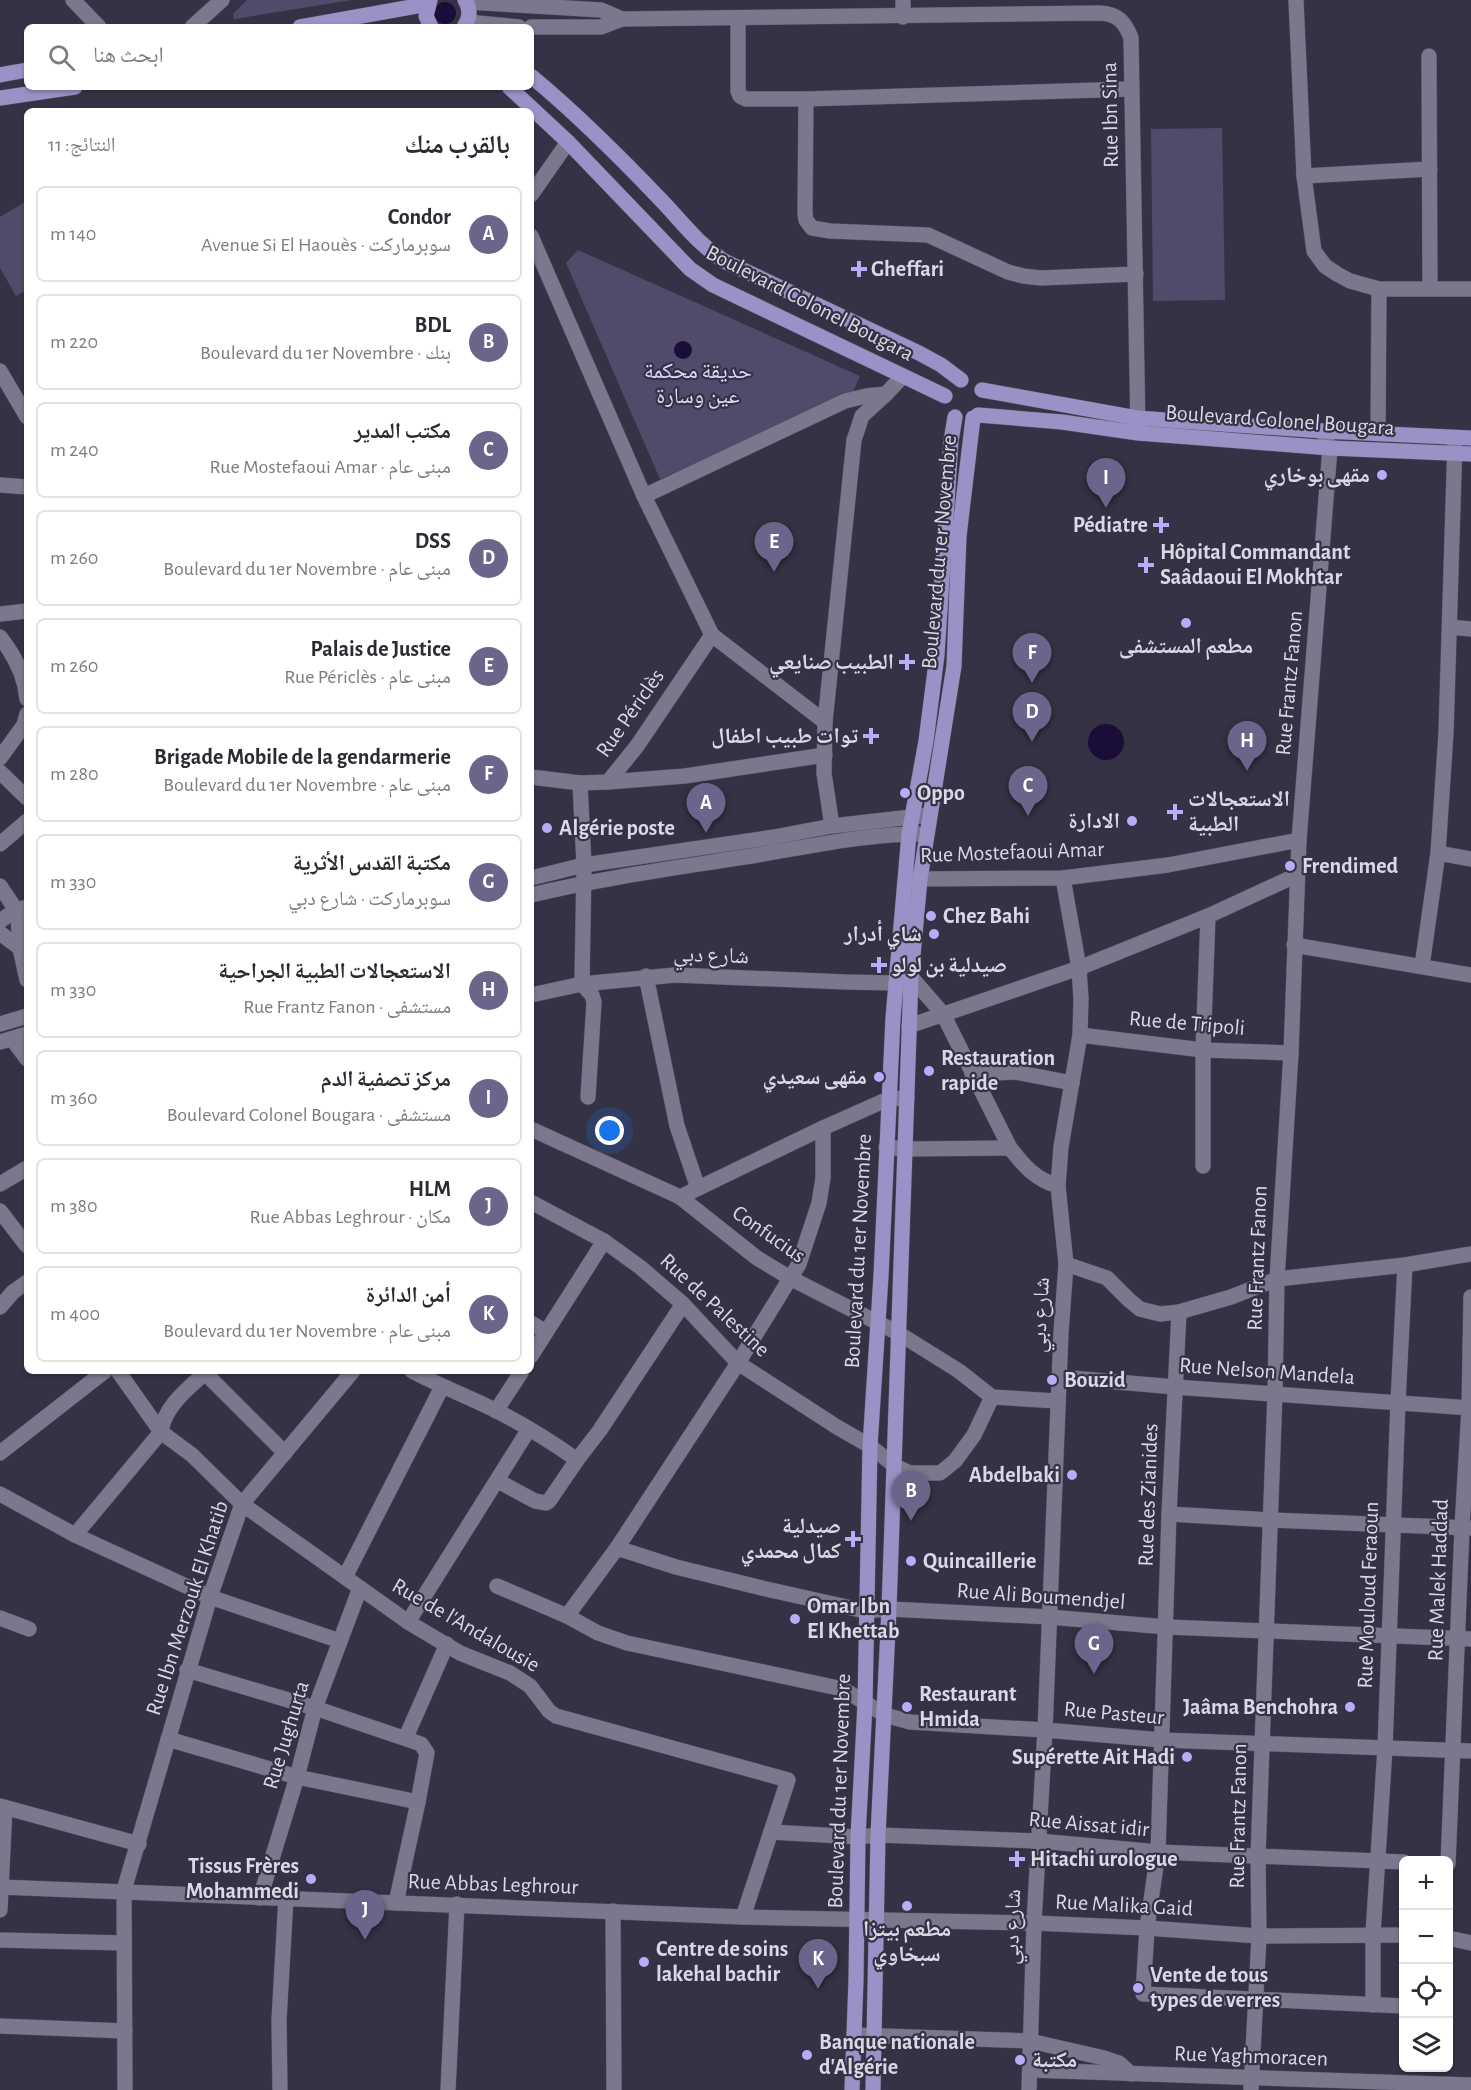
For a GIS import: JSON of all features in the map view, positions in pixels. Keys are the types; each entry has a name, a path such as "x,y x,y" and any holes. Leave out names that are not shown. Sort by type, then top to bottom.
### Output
{"main road":[{"path":"466,1 469,9 466,24"},
{"path":"315,24 429,2 426,16 430,24"},
{"path":"0,75 24,71"},
{"path":"534,79 601,140 704,247 724,261 890,338 940,365 961,380 973,381 982,390 985,403 976,416 961,419 955,417 946,408 945,396 951,386 961,380"},
{"path":"0,98 55,90"},
{"name":"Boulevard Colonel Bougara","path":"511,90 531,108"},
{"name":"Boulevard Colonel Bougara","path":"534,111 568,142 690,269 713,285 945,396"},
{"name":"Boulevard Colonel Bougara","path":"982,390 1137,426 1330,448 1471,454"},
{"name":"Boulevard Colonel Bougara","path":"976,416 1137,426 1471,438"},
{"name":"Boulevard du 1er Novembre","path":"852,2090 858,1837 865,1704 870,1446 881,1276 895,983 912,877 926,834 954,666 959,536 976,416"},
{"name":"Boulevard du 1er Novembre","path":"873,2090 878,1835 890,1609 911,977 912,877 909,834 926,741 937,655 951,441 955,417"}],"street":[{"path":"73,0 96,24"},
{"path":"195,24 222,0"},
{"path":"903,0 903,17"},
{"path":"1296,0 1304,176 1314,251 1325,266 1337,274 1350,281 1379,289 1471,289"},
{"path":"466,1 601,5 622,19"},
{"path":"601,5 601,27"},
{"name":"Rue Ibn Sina","path":"622,19 1112,14 1120,19 1127,27 1131,38 1137,426"},
{"path":"738,18 738,91 740,96 753,100 1131,89"},
{"path":"534,27 601,27 622,19"},
{"path":"1428,56 1430,289"},
{"path":"806,99 805,213 806,220 812,228 830,231 928,235 1008,272 1023,276 1041,278 1136,274"},
{"path":"534,191 568,142"},
{"path":"1304,176 1430,170"},
{"path":"534,243 644,496 712,635 825,722"},
{"path":"1378,433 1379,289"},
{"path":"0,371 24,412"},
{"path":"832,826 826,791 825,722 854,440 862,416 903,376"},
{"path":"644,496 845,401 886,394"},
{"path":"0,397 16,398"},
{"name":"Rue Frantz Fanon","path":"1252,2083 1259,1936 1258,1856 1271,1520 1277,1279 1291,1053 1299,840 1330,448 1323,431"},
{"path":"1422,966 1438,853 1444,774 1455,437"},
{"path":"0,485 24,487"},
{"path":"0,614 24,611"},
{"path":"1450,627 1471,629"},
{"name":"Rue Périclès","path":"534,777 580,783 608,782 637,746 712,635"},
{"path":"0,637 18,663 24,683"},
{"path":"0,758 24,725"},
{"path":"608,782 685,776 825,754"},
{"path":"0,772 24,795"},
{"path":"580,783 584,865 582,984 592,995 594,1002 588,1097"},
{"path":"534,877 584,865 774,837 832,826 929,815"},
{"path":"0,844 24,829"},
{"path":"534,894 583,883 851,841 926,834"},
{"name":"Rue Mostefaoui Amar","path":"912,877 1063,878 1168,865 1299,840"},
{"path":"1438,853 1471,859"},
{"path":"909,1026 1079,968 1208,916 1297,875"},
{"name":"شارع دبي","path":"1029,2090 1057,1401 1066,1264 1058,1186 1061,1147 1080,1035 1079,968 1063,878"},
{"path":"0,886 22,908"},
{"path":"0,921 22,908"},
{"path":"22,908 19,926 24,966"},
{"path":"1203,1166 1203,1050 1208,916"},
{"path":"0,933 20,948"},
{"path":"1294,945 1471,975"},
{"name":"شارع دبي","path":"534,994 582,984 646,976 675,975 895,983 911,977"},
{"path":"646,976 677,1126 698,1188"},
{"path":"911,977 943,1014 1010,1148 1025,1167 1043,1182 1058,1186"},
{"path":"0,1024 24,1017"},
{"path":"6,1040 24,1035"},
{"name":"Rue de Tripoli","path":"1080,1035 1203,1050 1291,1053"},
{"path":"6,1040 24,1056"},
{"path":"972,1074 1015,1072 1072,1083"},
{"name":"Confucius","path":"907,1098 888,1099 680,1197 757,1258 790,1278 898,1333 959,1371 992,1397"},
{"path":"567,1616 616,1548 738,1363 790,1278 805,1249 819,1203 823,1178 823,1128"},
{"path":"534,1131 680,1197"},
{"path":"886,1147 905,1149 1010,1148"},
{"path":"0,1184 24,1170"},
{"name":"Rue de Palestine","path":"534,1204 604,1241 640,1267 683,1304 738,1363 870,1446 895,1466"},
{"path":"0,1212 24,1242"},
{"path":"534,1351 604,1241"},
{"path":"1066,1264 1107,1278 1140,1309 1160,1314 1179,1312 1231,1297 1277,1279 1405,1265 1471,1254"},
{"name":"Rue Mouloud Feraoun","path":"1373,2005 1373,1934 1385,1748 1405,1265"},
{"path":"0,1307 6,1292 24,1283"},
{"name":"Rue Malek Haddad","path":"1449,1856 1454,1750 1465,1639 1471,1298"},
{"path":"498,1481 535,1501 546,1503 549,1501 600,1430 683,1304"},
{"name":"Rue des Zianides","path":"1179,1312 1169,1514 1158,1852 1148,1928 1143,1994 1255,1999"},
{"path":"534,1325 546,1332"},
{"path":"0,1453 101,1374"},
{"name":"Rue de l'Andalousie","path":"120,1374 160,1432 192,1455 242,1504 408,1622 460,1653 510,1673 530,1686 549,1711 556,1716 788,1780 771,1833"},
{"path":"75,1535 160,1432 167,1412 204,1374"},
{"path":"208,1374 285,1453"},
{"name":"Rue Ibn Merzouk El Khatib","path":"124,2090 124,1890 210,1597 242,1504 351,1374"},
{"path":"417,1374 442,1388 496,1411 560,1447 577,1460"},
{"path":"496,1411 520,1374"},
{"name":"Rue Nelson Mandela","path":"1060,1377 1470,1408"},
{"path":"345,1576 442,1388"},
{"path":"895,1466 910,1473 930,1474 946,1470 974,1435 992,1397 1057,1401"},
{"path":"408,1622 529,1429"},
{"path":"0,1494 75,1535 210,1597 340,1641"},
{"path":"1169,1514 1467,1528"},
{"name":"Rue Ali Boumendjel","path":"616,1548 676,1567 866,1611 890,1609 1049,1617 1167,1627 1465,1639"},
{"name":"Rue Pasteur","path":"497,1586 567,1616 598,1633 627,1643 843,1689 885,1715 910,1722 1162,1740 1471,1751"},
{"name":"Rue Jughurta","path":"260,1898 297,1777 315,1708 360,1588"},
{"path":"0,1618 29,1629"},
{"path":"406,1737 447,1644"},
{"path":"187,1670 315,1708 406,1737 421,1744 427,1753 396,1903"},
{"path":"168,1738 297,1777 418,1802"},
{"path":"0,1910 2,1807 139,1844"},
{"path":"743,1917 771,1833"},
{"name":"Rue Aissat idir","path":"771,1833 1039,1841 1158,1852 1399,1862"},
{"name":"Rue Abbas Leghrour","path":"0,1887 124,1890 260,1898 877,1921"},
{"path":"280,2090 279,2020 286,1898"},
{"path":"448,2090 457,1904"},
{"path":"613,1911 614,2090"},
{"name":"Rue Malika Gaid","path":"877,1921 1034,1923 1259,1936 1399,1935"},
{"path":"1453,1939 1471,1943"},
{"path":"0,1940 124,1943"},
{"path":"1255,1999 1399,2007"},
{"path":"0,2026 125,2031"},
{"path":"854,2035 1030,2041 1104,2058 1119,2063 1131,2074"},
{"name":"Rue Yaghmoracen","path":"1030,2070 1131,2074 1252,2083 1432,2087 1471,2085"}],"green space":[{"path":"247,0 352,0 234,19 233,14"},
{"path":"1222,128 1225,300 1153,301 1151,129"},
{"path":"24,203 24,292 16,296 0,268 0,217"},
{"name":"حديقة محكمة عين وسارة","path":"578,250 860,376 851,397 660,479 566,263"}],"shaded area":[{"path":"445,2 453,5 456,13 453,21 445,24 437,21 434,13 437,5"},
{"path":"683,341 689,344 692,350 689,356 683,359 677,356 674,350 677,344"},
{"path":"1106,724 1119,729 1124,742 1119,755 1106,760 1093,755 1088,742 1093,729"}],"place":[{"name":"Gheffari","path":"859,269"},
{"name":"مقهى بوخاري","path":"1382,475"},
{"name":"مركز تصفية الدم","path":"1106,508"},
{"name":"Pédiatre","path":"1161,525"},
{"name":"Hôpital Commandant Saâdaoui El Mokhtar","path":"1146,565"},
{"name":"Palais de Justice","path":"774,572"},
{"name":"مطعم المستشفى","path":"1186,623"},
{"name":"الطبيب صنايعي","path":"907,662"},
{"name":"Brigade Mobile de la gendarmerie","path":"1032,683"},
{"name":"توات طبيب اطفال","path":"871,736"},
{"name":"DSS","path":"1032,742"},
{"name":"الاستعجالات الطبية الجراحية","path":"1247,771"},
{"name":"Oppo","path":"905,793"},
{"name":"الاستعجالات الطبية","path":"1175,812"},
{"name":"مكتب المدير","path":"1028,816"},
{"name":"الادارة","path":"1132,821"},
{"name":"Algérie poste","path":"547,828"},
{"name":"Condor","path":"706,833"},
{"name":"Frendimed","path":"1290,866"},
{"name":"Chez Bahi","path":"931,916"},
{"name":"شاي أدرار","path":"934,934"},
{"name":"صيدلية بن لولو","path":"879,965"},
{"name":"Restauration rapide","path":"929,1071"},
{"name":"مقهى سعيدي","path":"879,1077"},
{"name":"Bouzid","path":"1052,1380"},
{"name":"Abdelbaki","path":"1072,1475"},
{"name":"BDL","path":"911,1521"},
{"name":"صيدلية كمال محمدي","path":"853,1539"},
{"name":"Quincaillerie","path":"911,1561"},
{"name":"Omar Ibn El Khettab","path":"795,1619"},
{"name":"مكتبة القدس الأثرية","path":"1094,1674"},
{"name":"Restaurant Hmida","path":"907,1707"},
{"name":"Jaâma Benchohra","path":"1350,1707"},
{"name":"Supérette Ait Hadi","path":"1187,1757"},
{"name":"Hitachi urologue","path":"1017,1859"},
{"name":"Tissus Frères Mohammedi","path":"311,1879"},
{"name":"مطعم بيتزا سبخاوي","path":"907,1906"},
{"name":"HLM","path":"365,1940"},
{"name":"Centre de soins lakehal bachir","path":"644,1962"},
{"name":"Vente de tous types de verres","path":"1138,1988"},
{"name":"أمن الدائرة","path":"818,1989"},
{"name":"Banque nationale d'Algérie","path":"807,2055"},
{"name":"مكتبة","path":"1020,2060"}]}
